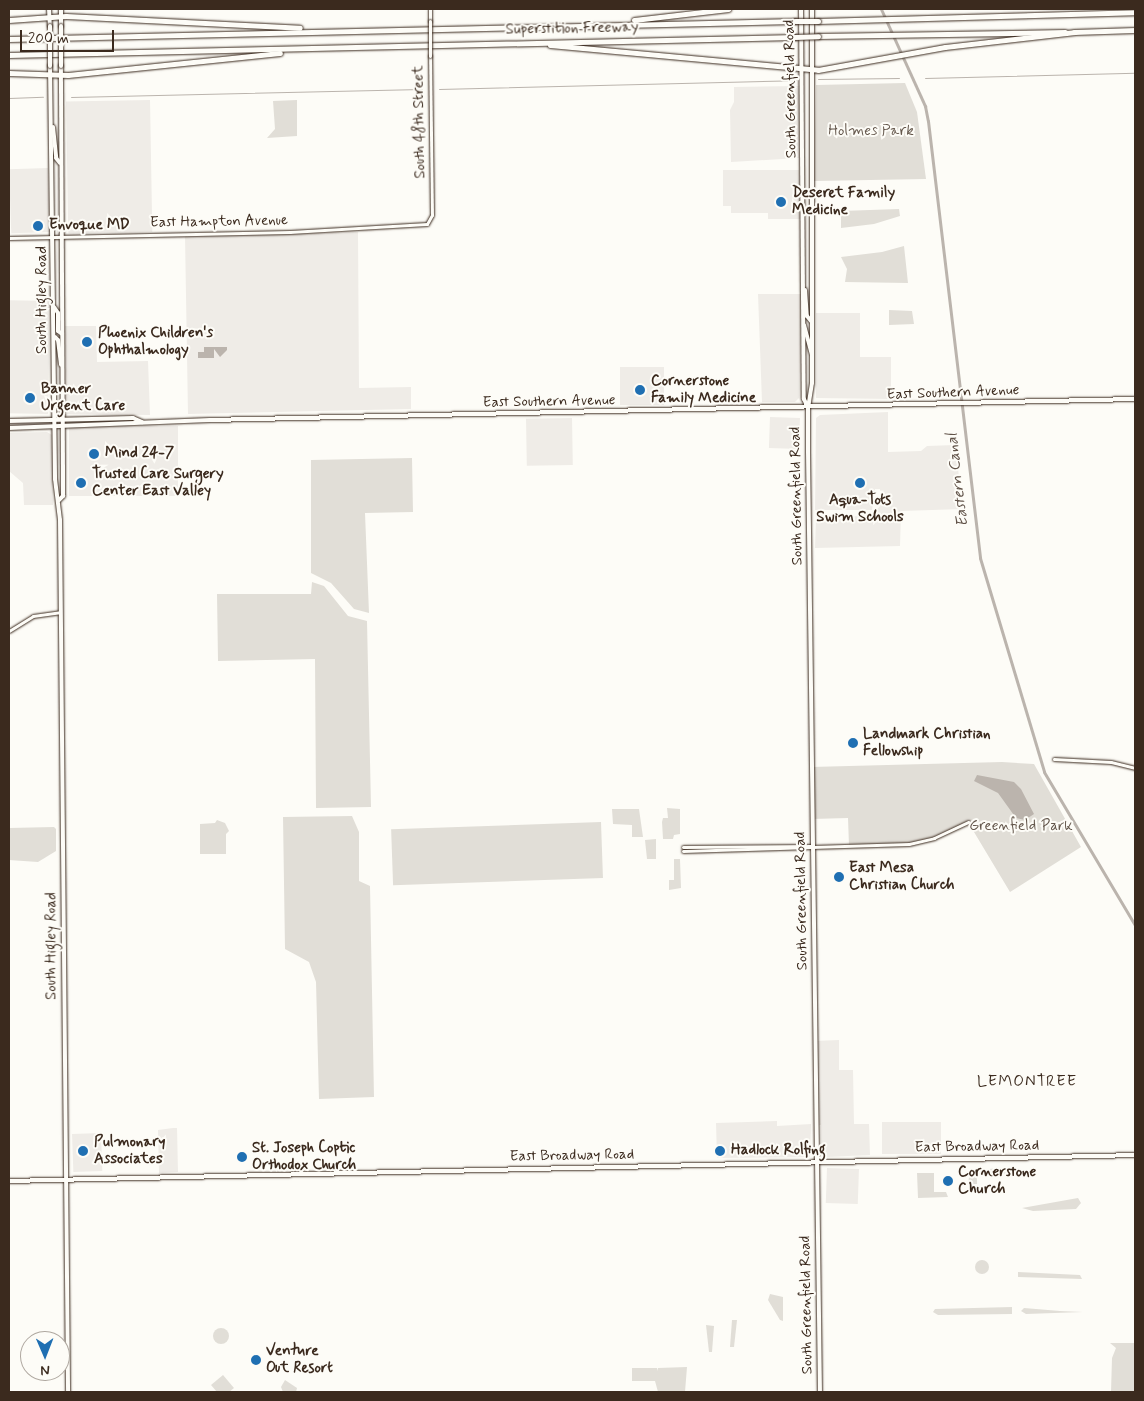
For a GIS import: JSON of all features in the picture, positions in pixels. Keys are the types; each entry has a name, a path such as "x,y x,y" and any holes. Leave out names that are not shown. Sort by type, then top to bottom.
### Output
{"highway":[{"path":"590,24 728,9"},
{"name":"Superstition Freeway","path":"9,38 590,24 818,21 1135,10"},
{"path":"9,20 61,16 356,30"},
{"name":"Superstition Freeway","path":"9,55 295,50 479,43 1135,30"},
{"path":"479,43 572,46 812,70 918,51 1075,32"},
{"path":"9,73 61,75 295,50"}],"main road":[{"name":"South Higley Road","path":"49,9 54,237 56,497 59,500 68,1392"},
{"name":"South Higley Road","path":"59,500 63,496 60,163 61,9"},
{"name":"South Greenfield Road","path":"801,9 804,399 808,408"},
{"name":"South Greenfield Road","path":"812,9 812,398 808,408 820,1392"},
{"path":"51,122 56,158 60,163"},
{"path":"804,285 807,316 811,321"},
{"path":"54,307 58,313 58,331 62,334"},
{"path":"804,325 812,355"},
{"path":"55,337 58,340 62,367"},
{"name":"East Southern Avenue","path":"9,428 142,422 1135,399"},
{"name":"East Southern Avenue","path":"9,421 133,418 142,422"},
{"name":"East Broadway Road","path":"9,1181 1135,1154"}],"street":[{"name":"South 48th Street","path":"430,9 430,223"},
{"name":"East Hampton Avenue","path":"9,238 329,230 430,223"},
{"path":"9,631 33,616 60,612"},
{"path":"1054,759 1111,762 1135,768"},
{"path":"683,849 812,847 922,842 968,822"}],"shaded area":[{"path":"799,86 799,158 731,162 730,110 734,102 734,87"},
{"path":"150,100 152,232 68,233 66,101"},
{"path":"48,168 50,232 11,233 9,169"},
{"path":"723,170 799,170 801,219 768,219 768,213 731,213 731,206 723,206"},
{"path":"358,232 359,388 411,387 411,409 188,414 185,236"},
{"path":"758,294 801,294 799,398 795,402 762,402"},
{"path":"9,300 50,301 48,414 9,413"},
{"path":"816,313 860,313 860,357 891,357 891,399 816,398"},
{"path":"65,326 96,326 97,362 148,361 150,415 67,414"},
{"path":"204,347 227,347 227,350 220,357 214,349 214,358 198,358 198,352 204,352"},
{"path":"620,367 664,367 664,405 620,405"},
{"path":"888,412 888,452 921,451 927,446 955,445 963,509 901,511 900,546 815,548 816,517 871,516 880,506 880,489 875,489 872,510 815,510 816,418 820,415"},
{"path":"770,417 800,418 799,449 769,448"},
{"path":"572,418 573,465 527,466 526,419"},
{"path":"69,426 178,426 178,496 69,496"},
{"path":"47,432 52,435 53,505 24,505 23,483 9,471 9,433"},
{"path":"977,775 1014,782 1021,789 1034,814 1025,820 1016,818 998,793 974,781"},
{"path":"839,1040 839,1070 853,1070 854,1124 869,1124 870,1155 825,1157 821,1154 821,1125 816,1125 815,1041"},
{"path":"777,1121 777,1126 811,1124 810,1157 717,1158 716,1123"},
{"path":"882,1122 941,1122 941,1154 882,1154"},
{"path":"177,1128 178,1172 159,1173 158,1130"},
{"path":"101,1133 102,1171 73,1172 72,1134"},
{"path":"827,1168 859,1169 858,1204 826,1203"}],"green space":[{"name":"Holmes Park","path":"905,83 917,112 926,179 814,181 816,85"},
{"path":"297,100 297,136 267,138 275,129 273,101"},
{"path":"899,209 900,216 874,224 841,228 841,211"},
{"path":"904,246 908,283 845,282 847,269 841,257 882,252"},
{"path":"889,310 912,311 914,324 889,325"},
{"path":"412,458 413,512 365,513 369,613 354,609 331,583 311,573 311,460"},
{"path":"312,582 324,586 348,616 367,621 371,807 316,808 315,659 218,661 217,594 311,594"},
{"name":"Greenfield Park","path":"1002,762 1034,764 1081,847 1010,892 968,822 922,842 849,846 848,818 812,819 811,767"},
{"path":"667,808 680,809 680,834 674,835 673,839 663,839 662,822 663,818 668,818"},
{"path":"612,809 639,809 643,837 632,837 632,825 613,824"},
{"path":"352,816 359,832 359,881 370,886 374,1097 319,1099 316,982 309,962 285,949 283,817"},
{"path":"217,820 225,823 229,831 226,834 226,854 200,854 200,824 215,823"},
{"path":"601,822 603,878 393,885 391,829"},
{"path":"54,827 56,829 56,851 38,862 9,860 9,828"},
{"path":"656,839 656,859 647,859 645,840"},
{"path":"674,859 680,859 681,888 669,890 669,880 674,880"},
{"path":"999,1168 1008,1174 977,1174 977,1184 968,1184 970,1171"},
{"path":"917,1173 934,1173 934,1192 946,1192 948,1197 918,1198"},
{"path":"1078,1198 1081,1203 1076,1209 1033,1211 1022,1208"},
{"path":"979,1260 985,1260 989,1267 985,1274 979,1274 975,1270 975,1264"},
{"path":"1018,1272 1080,1275 1082,1279 1018,1277"},
{"path":"770,1294 783,1297 783,1321 780,1320 768,1300"},
{"path":"1012,1307 1012,1314 938,1315 933,1312 935,1309"},
{"path":"1024,1308 1083,1312 1026,1314 1021,1311"},
{"path":"732,1320 737,1320 734,1347 730,1347"},
{"path":"706,1325 714,1326 712,1352 709,1352"},
{"path":"218,1328 224,1328 229,1333 227,1342 218,1344 213,1339 213,1333"},
{"path":"1110,1343 1135,1343 1135,1392 1111,1392 1112,1358 1116,1348"},
{"path":"687,1367 685,1392 658,1392 655,1381 632,1381 632,1368 657,1368 657,1371 658,1368"},
{"path":"223,1375 234,1388 229,1392 217,1392 211,1385"},
{"path":"285,1380 297,1388 296,1392 283,1392 281,1387"}],"waterway":[{"name":"Eastern Canal","path":"881,9 925,106 928,121 980,558 1044,772 1135,925"},
{"path":"925,78 1135,73"},
{"path":"818,79 899,78"},
{"path":"439,89 796,80"},
{"path":"71,97 422,89"},
{"path":"9,98 43,97"}],"place":[{"name":"Deseret Family Medicine","path":"781,202"},
{"name":"Envoque MD","path":"38,226"},
{"name":"Phoenix Children's Ophthalmology","path":"87,342"},
{"name":"Cornerstone Family Medicine","path":"640,390"},
{"name":"Banner Urgent Care","path":"30,398"},
{"name":"Mind 24-7","path":"94,454"},
{"name":"Trusted Care Surgery Center East Valley","path":"81,483"},
{"name":"Aqua-Tots Swim Schools","path":"860,483"},
{"name":"Landmark Christian Fellowship","path":"853,743"},
{"name":"East Mesa Christian Church","path":"839,877"},
{"name":"Pulmonary Associates","path":"83,1151"},
{"name":"Hadlock Rolfing","path":"720,1151"},
{"name":"St. Joseph Coptic Orthodox Church","path":"242,1157"},
{"name":"Cornerstone Church","path":"948,1181"},
{"name":"Venture Out Resort","path":"256,1360"}],"district":[{"name":"LEMONTREE","path":"1027,1082"}]}
